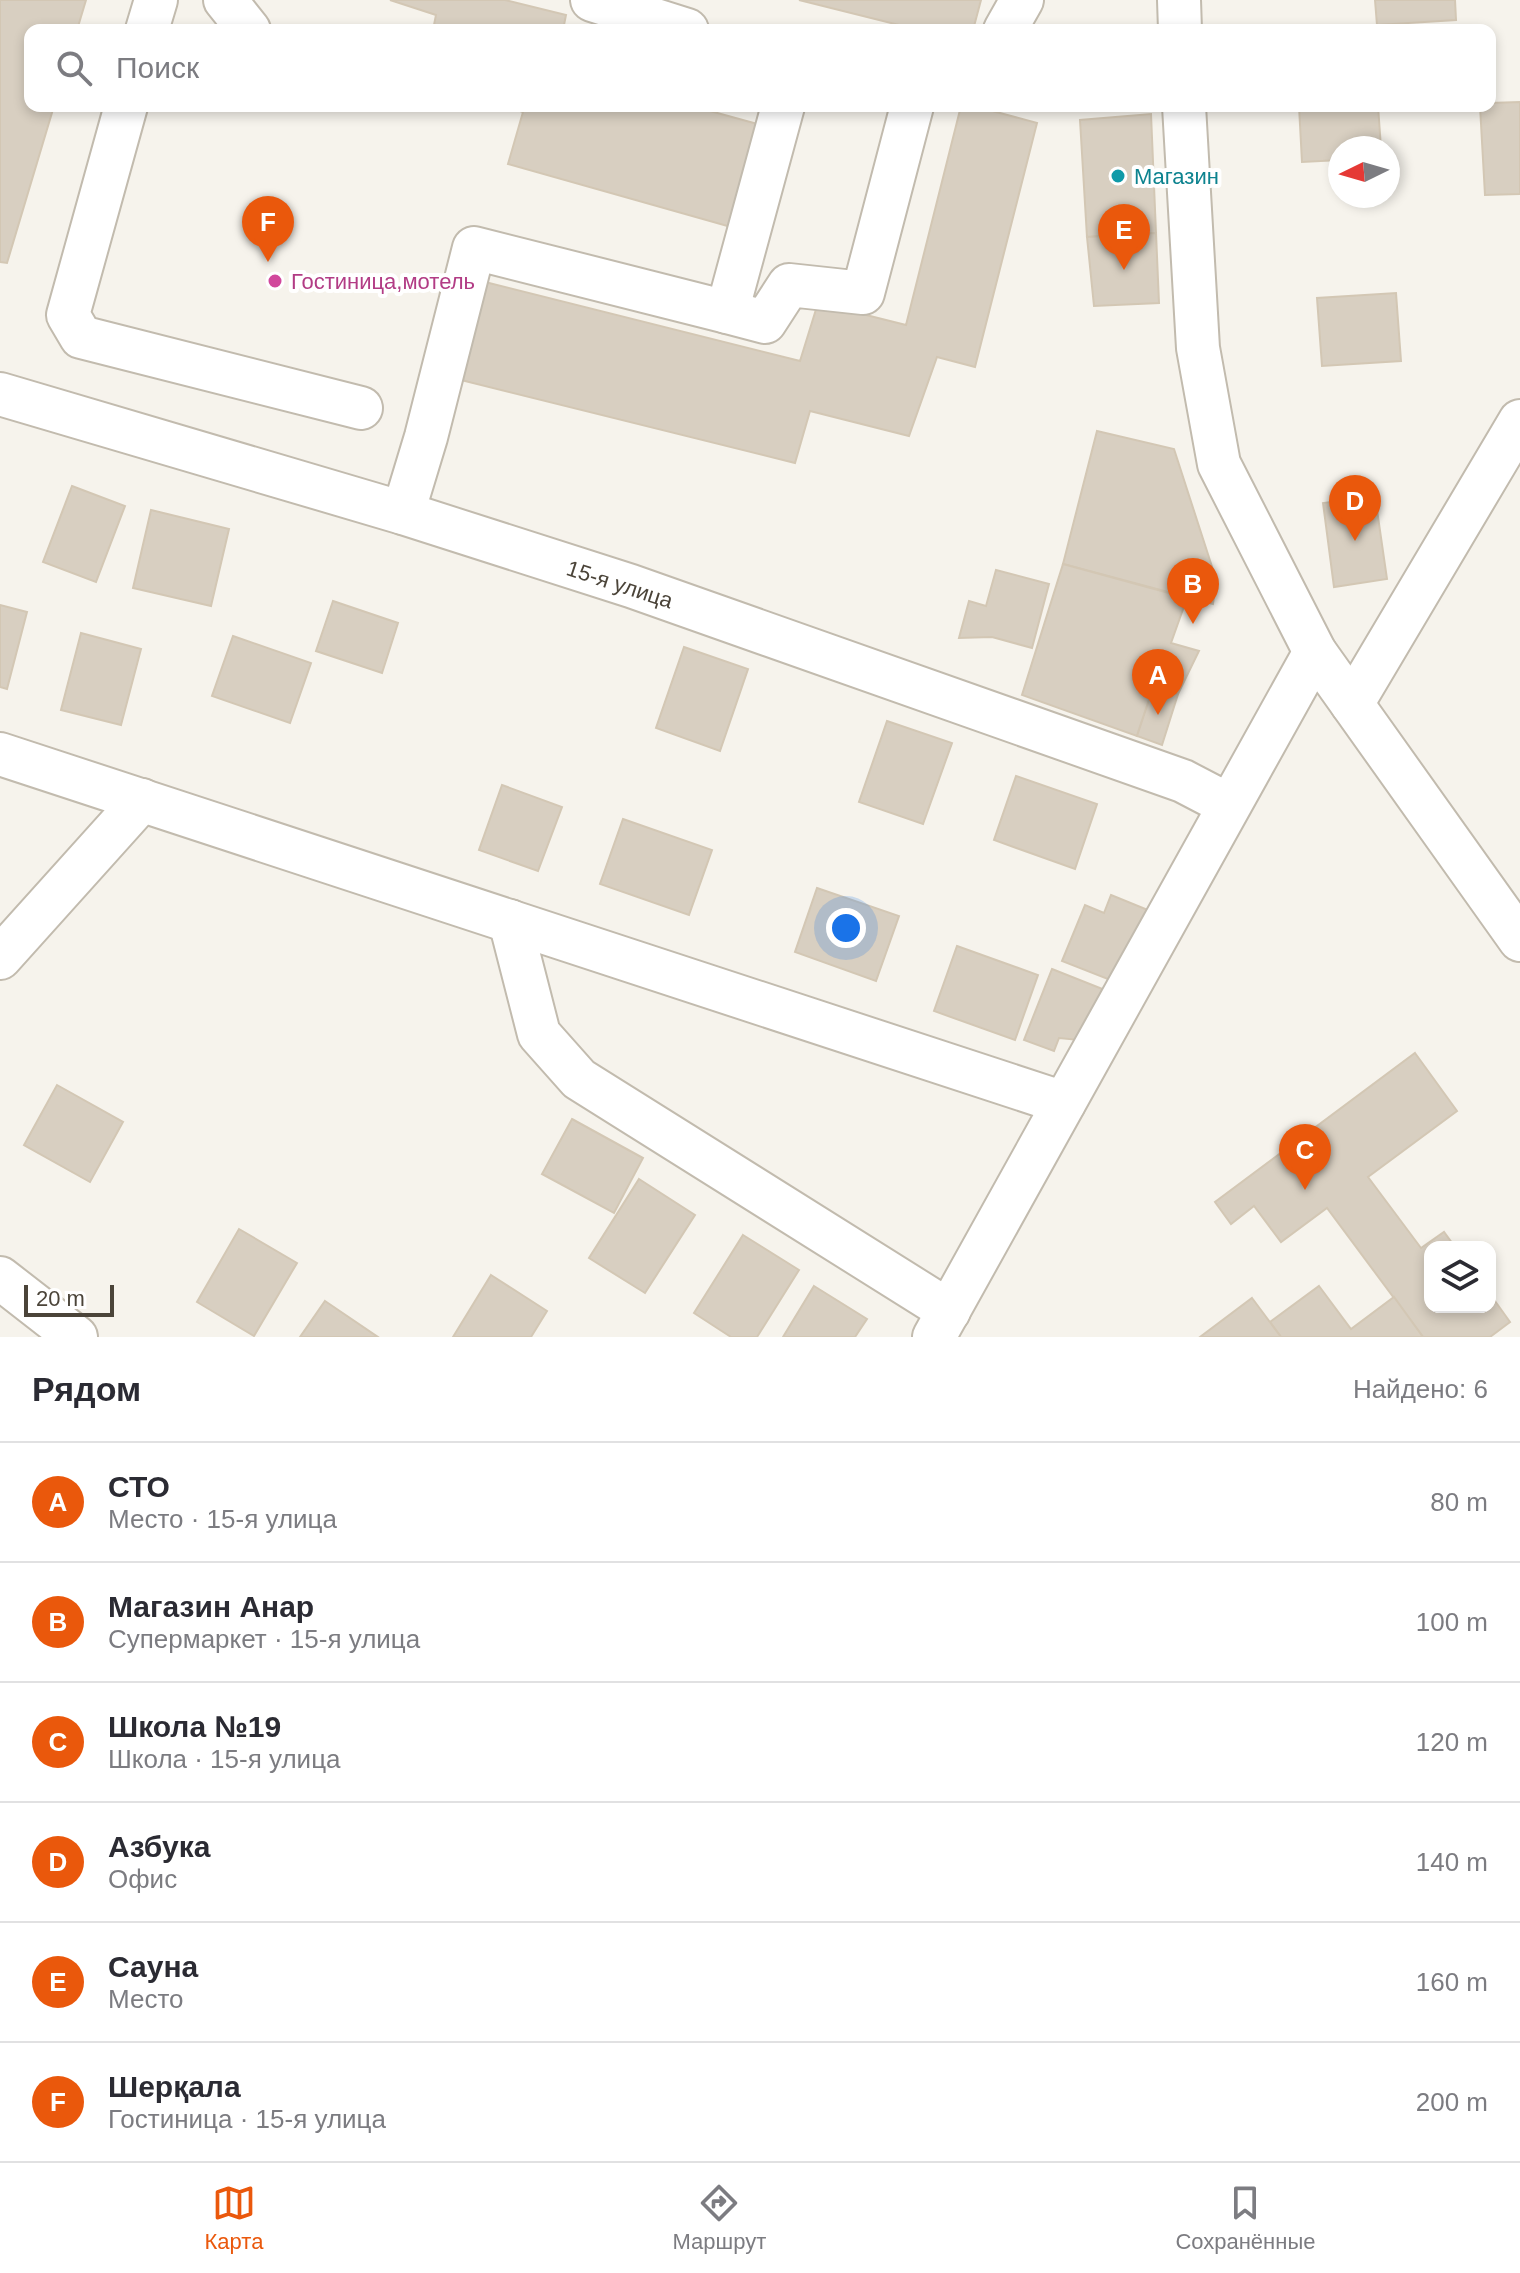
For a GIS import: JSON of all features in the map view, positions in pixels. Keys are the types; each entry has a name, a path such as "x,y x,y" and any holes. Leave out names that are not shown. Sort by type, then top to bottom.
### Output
{"street":[{"path":"149,24 156,0"},
{"path":"225,0 244,24"},
{"path":"1008,24 1022,0"},
{"path":"1179,0 1180,24"},
{"path":"595,11 658,24"},
{"path":"124,112 68,315 81,337 361,408"},
{"path":"727,312 778,112"},
{"path":"403,513 426,437 474,248 765,322 789,285 863,293 910,112"},
{"path":"1184,112 1198,348 1219,464 1315,652 1520,940"},
{"name":"15-я улица","path":"0,394 403,513 631,586 1183,781 1229,805"},
{"path":"1352,704 1520,421"},
{"path":"510,921 539,1034 579,1079 942,1324 1315,652"},
{"path":"0,754 1064,1103"},
{"path":"0,958 142,800"},
{"path":"0,1278 76,1337"}],"building":[{"path":"0,0 86,0 79,24 24,24 24,112 52,112 7,263 0,262"},
{"path":"390,0 505,0 566,15 564,24 434,24 436,15"},
{"path":"799,0 981,0 975,24 895,24"},
{"path":"1375,0 1455,0 1456,20 1377,24"},
{"path":"1520,102 1520,194 1485,195 1480,112 1496,112 1496,103"},
{"path":"523,112 714,112 761,125 731,227 508,164"},
{"path":"959,112 996,112 1037,123 975,367 937,357 909,436 810,411 795,463 457,379 485,282 800,361 818,303 906,325"},
{"path":"1299,112 1378,112 1380,136 1328,136 1328,161 1302,162"},
{"name":"Магазин","path":"1151,114 1156,233 1087,237 1080,120"},
{"path":"1156,233 1159,303 1094,306 1087,237"},
{"path":"1396,293 1401,361 1322,366 1317,298"},
{"path":"1097,431 1174,449 1216,579 1213,604 1063,564"},
{"path":"72,486 125,506 96,582 43,562"},
{"path":"1375,496 1387,579 1334,587 1323,503"},
{"path":"151,510 229,529 211,606 133,588"},
{"path":"1063,564 1187,598 1171,643 1199,651 1178,694 1154,685 1137,736 1022,695"},
{"path":"996,570 1049,584 1032,648 992,637 959,638 969,601 986,606"},
{"path":"333,601 398,623 382,673 316,651"},
{"path":"0,605 27,612 7,689 0,687"},
{"path":"81,633 141,649 121,725 61,710"},
{"path":"233,636 311,663 290,723 212,696"},
{"path":"684,647 748,669 720,751 656,728"},
{"path":"1154,685 1178,694 1162,745 1137,736"},
{"path":"887,721 952,743 923,824 859,802"},
{"path":"1016,776 1097,804 1075,869 994,840"},
{"path":"502,785 562,807 538,871 479,850"},
{"path":"623,819 712,850 689,915 600,884"},
{"path":"817,888 899,916 876,981 795,952"},
{"path":"1111,895 1148,910 1118,983 1062,961 1085,905 1104,913"},
{"path":"957,946 1038,975 1015,1040 934,1011"},
{"path":"1052,969 1110,992 1079,1040 1059,1038 1054,1051 1024,1040"},
{"path":"1415,1053 1457,1111 1368,1177 1421,1248 1424,1246 1424,1313 1496,1313 1496,1302 1510,1322 1490,1337 1423,1337 1327,1208 1281,1242 1254,1206 1231,1224 1215,1202"},
{"path":"57,1085 123,1122 90,1182 24,1145"},
{"path":"572,1119 643,1158 614,1213 542,1174"},
{"path":"639,1179 695,1215 645,1293 589,1258"},
{"path":"239,1229 297,1263 254,1336 197,1302"},
{"path":"1444,1232 1451,1241 1431,1241"},
{"path":"743,1235 799,1270 757,1337 731,1337 694,1313"},
{"path":"491,1275 547,1311 531,1337 453,1337"},
{"path":"814,1286 867,1319 855,1337 783,1337"},
{"path":"1319,1286 1351,1329 1394,1297 1423,1337 1281,1337 1270,1322"},
{"path":"1252,1298 1281,1337 1200,1337"},
{"path":"325,1301 378,1337 300,1337"}],"place":[{"name":"Магазин","path":"1118,176"},
{"name":"Шерқала","path":"268,262"},
{"name":"Сауна","path":"1124,270"},
{"name":"Гостиница,мотель","path":"275,281"},
{"name":"Азбука","path":"1355,541"},
{"name":"Магазин Анар","path":"1193,624"},
{"name":"СТО","path":"1158,715"},
{"name":"Школа №19","path":"1305,1190"}]}
